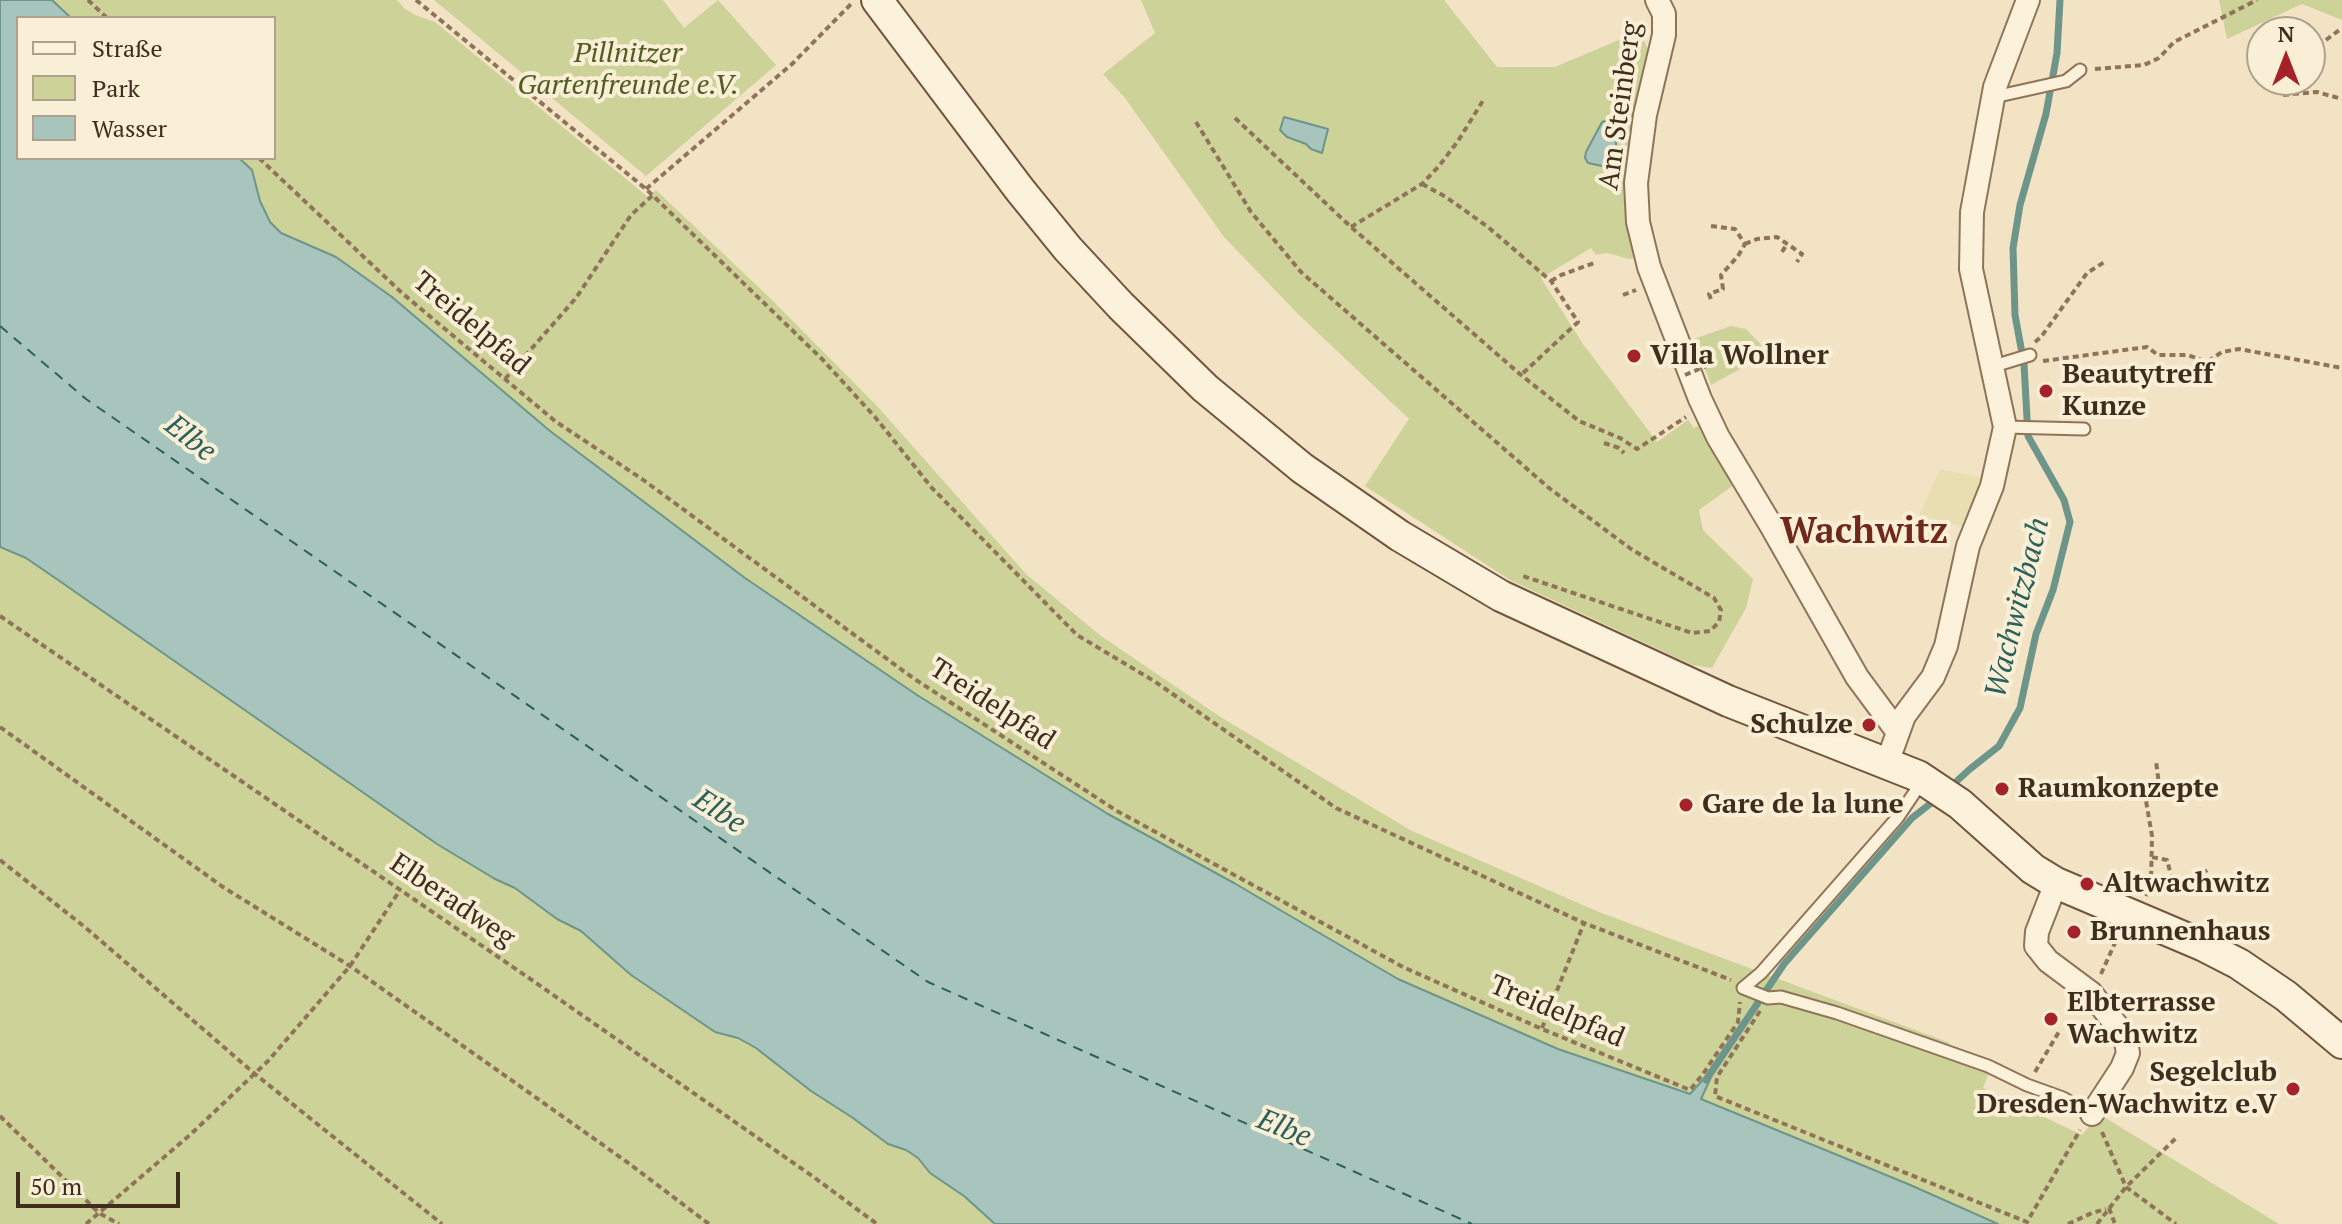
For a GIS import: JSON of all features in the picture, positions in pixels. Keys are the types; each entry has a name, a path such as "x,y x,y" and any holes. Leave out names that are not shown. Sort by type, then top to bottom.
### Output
{"main road":[{"path":"877,0 1068,249 1205,388 1302,468 1400,536 1501,596 1728,701 1928,782 1960,804 2033,869 2129,927 2202,945 2239,964 2286,996 2342,1043"}],"street":[{"name":"Am Steinberg","path":"1657,0 1664,14 1664,35 1645,115 1636,183 1638,222 1649,267 1718,437 1857,677 1897,731"},
{"path":"1887,763 1904,716 1933,677 1946,646 1968,546 2012,427 1971,269 1972,212 1994,97 2028,0"},
{"path":"2056,883 2037,932 2036,946 2048,961 2091,993 2125,1036 2128,1053 2122,1068 2092,1114"}],"lane":[{"path":"1994,97 2066,81 2080,70"},
{"path":"1994,366 2027,356"},
{"path":"2012,427 2084,429"},
{"path":"1928,782 1761,973 1743,988 1768,998 1781,997 1837,1013 1988,1066 2092,1114"}],"path":[{"path":"88,0 105,16"},
{"path":"416,0 653,195 822,359 875,417 932,488 1077,635 1154,681 1336,808 1584,923 1732,980 1743,988"},
{"path":"646,189 792,64 854,0"},
{"path":"2080,70 2144,65 2159,58 2174,42 2257,0"},
{"path":"1351,227 1422,184 1458,141 1484,99"},
{"path":"1235,118 1351,227 1521,375 1579,421 1620,438 1637,449 1686,417"},
{"path":"1196,122 1251,212 1301,272 1549,488 1631,549 1714,598 1721,610 1719,622 1710,631 1692,633 1517,574"},
{"name":"Treidelpfad","path":"261,160 402,293 555,421 642,479 913,678 1117,811 1403,967 1690,1090 1738,1022 1743,988"},
{"path":"1422,184 1488,227 1551,281 1578,322 1521,375"},
{"path":"505,379 576,298 631,215 653,195"},
{"path":"1711,226 1735,229 1745,244"},
{"path":"1712,302 1709,294 1723,289 1721,275 1745,244 1777,237 1802,254 1797,262"},
{"path":"1782,252 1787,244"},
{"path":"2027,356 2087,273 2106,261"},
{"path":"1551,281 1594,263"},
{"path":"2027,356 2147,347 2158,355 2188,355 2207,362 2222,352 2239,349 2342,368"},
{"path":"1685,375 1711,364"},
{"path":"1616,447 1620,438"},
{"path":"1604,443 1624,453"},
{"name":"Elberadweg","path":"0,616 400,890 877,1224"},
{"path":"0,727 223,887 350,966 627,1162 709,1224"},
{"path":"2091,993 2151,882 2151,828 2144,789 2159,785 2156,761"},
{"path":"2152,857 2167,860 2178,889 2184,889 2207,870"},
{"path":"0,860 86,928 255,1074 442,1224"},
{"path":"86,1224 191,1134 268,1061 350,966 400,890"},
{"path":"1542,1029 1584,923"},
{"path":"1768,998 1717,1077 1715,1096 2034,1224"},
{"path":"2036,1072 2060,1030"},
{"path":"1717,1053 1728,1060"},
{"path":"2027,1222 2077,1134 2092,1114 2126,1187 2176,1224"},
{"path":"0,1116 99,1213 119,1224"},
{"path":"2097,1224 2126,1187 2176,1138"},
{"path":"2068,1224 2109,1208"},
{"path":"2109,1208 2115,1224"}],"shaded area":[{"path":"1940,469 1983,478 1964,527 1919,515"}],"green space":[{"path":"52,0 397,0 415,15 435,22 648,197 656,190 771,299 877,406 1026,574 1101,636 1222,718 1412,831 1599,912 1950,1043 1941,1047 1989,1072 1983,1088 2082,1135 2099,1114 2279,1224 1998,1224 1701,1099 1712,1076 1710,1074 1690,1094 1558,1049 1398,979 1108,814 917,695 745,578 550,431 392,297 336,257 281,233 270,222 260,201 252,170 241,160 276,160 276,16 69,16"},
{"name":"Pillnitzer Gartenfreunde e.V.","path":"434,0 663,0 684,28 718,0 776,65 646,176"},
{"path":"1141,0 1444,0 1497,67 1555,67 1640,31 1650,54 1639,257 1629,259 1607,253 1596,255 1591,248 1541,278 1583,344 1657,442 1688,420 1694,428 1702,424 1735,484 1699,510 1703,530 1753,579 1746,608 1712,668 1692,665 1510,580 1365,486 1409,419 1298,314 1224,237 1125,98 1103,74 1155,33"},
{"path":"2219,0 2342,0 2342,20 2302,4 2276,16 2246,16 2246,30 2227,39"},
{"path":"1731,326 1746,329 1769,353 1711,385 1694,339"},
{"path":"0,547 26,558 437,844 515,888 557,919 581,931 631,976 714,1032 738,1038 756,1048 810,1091 853,1117 888,1144 918,1158 930,1173 964,1196 995,1224 0,1224"}],"water":[{"name":"Elbe","path":"0,0 52,0 69,16 16,16 16,160 241,160 252,170 260,201 270,222 281,233 336,257 392,297 550,431 745,578 917,695 1108,814 1398,979 1558,1049 1690,1094 1709,1073 1712,1075 1701,1099 1998,1224 995,1224 964,1196 930,1173 918,1158 888,1144 811,1091 756,1048 738,1038 715,1032 631,975 581,931 557,919 515,888 437,844 26,558 0,547"},
{"path":"1284,117 1328,129 1322,153 1287,137 1280,130"},
{"path":"1602,122 1614,122 1617,130 1613,164 1607,167 1588,163 1586,152"}],"waterway":[{"name":"Wachwitzbach","path":"1948,789 1999,746 2020,708 2036,634 2053,590 2070,522 2064,500 2028,436 2024,364 2015,315 2013,248 2020,205 2046,114 2057,53 2060,0"},
{"name":"Wachwitzbach","path":"1706,1080 1784,964 1912,818 1939,797"}],"ferry route":[{"path":"0,326 86,399 928,982 1472,1224"}],"place":[{"name":"Villa Wollner","path":"1634,356"},
{"name":"Beautytreff Kunze","path":"2046,391"},
{"name":"Schulze","path":"1869,725"},
{"name":"Raumkonzepte","path":"2002,789"},
{"name":"Gare de la lune","path":"1686,805"},
{"name":"Altwachwitz","path":"2087,884"},
{"name":"Brunnenhaus","path":"2074,932"},
{"name":"Elbterrasse Wachwitz","path":"2051,1019"},
{"name":"Segelclub Dresden-Wachwitz e.V","path":"2293,1089"}],"district":[{"name":"Wachwitz","path":"1864,533"}]}
